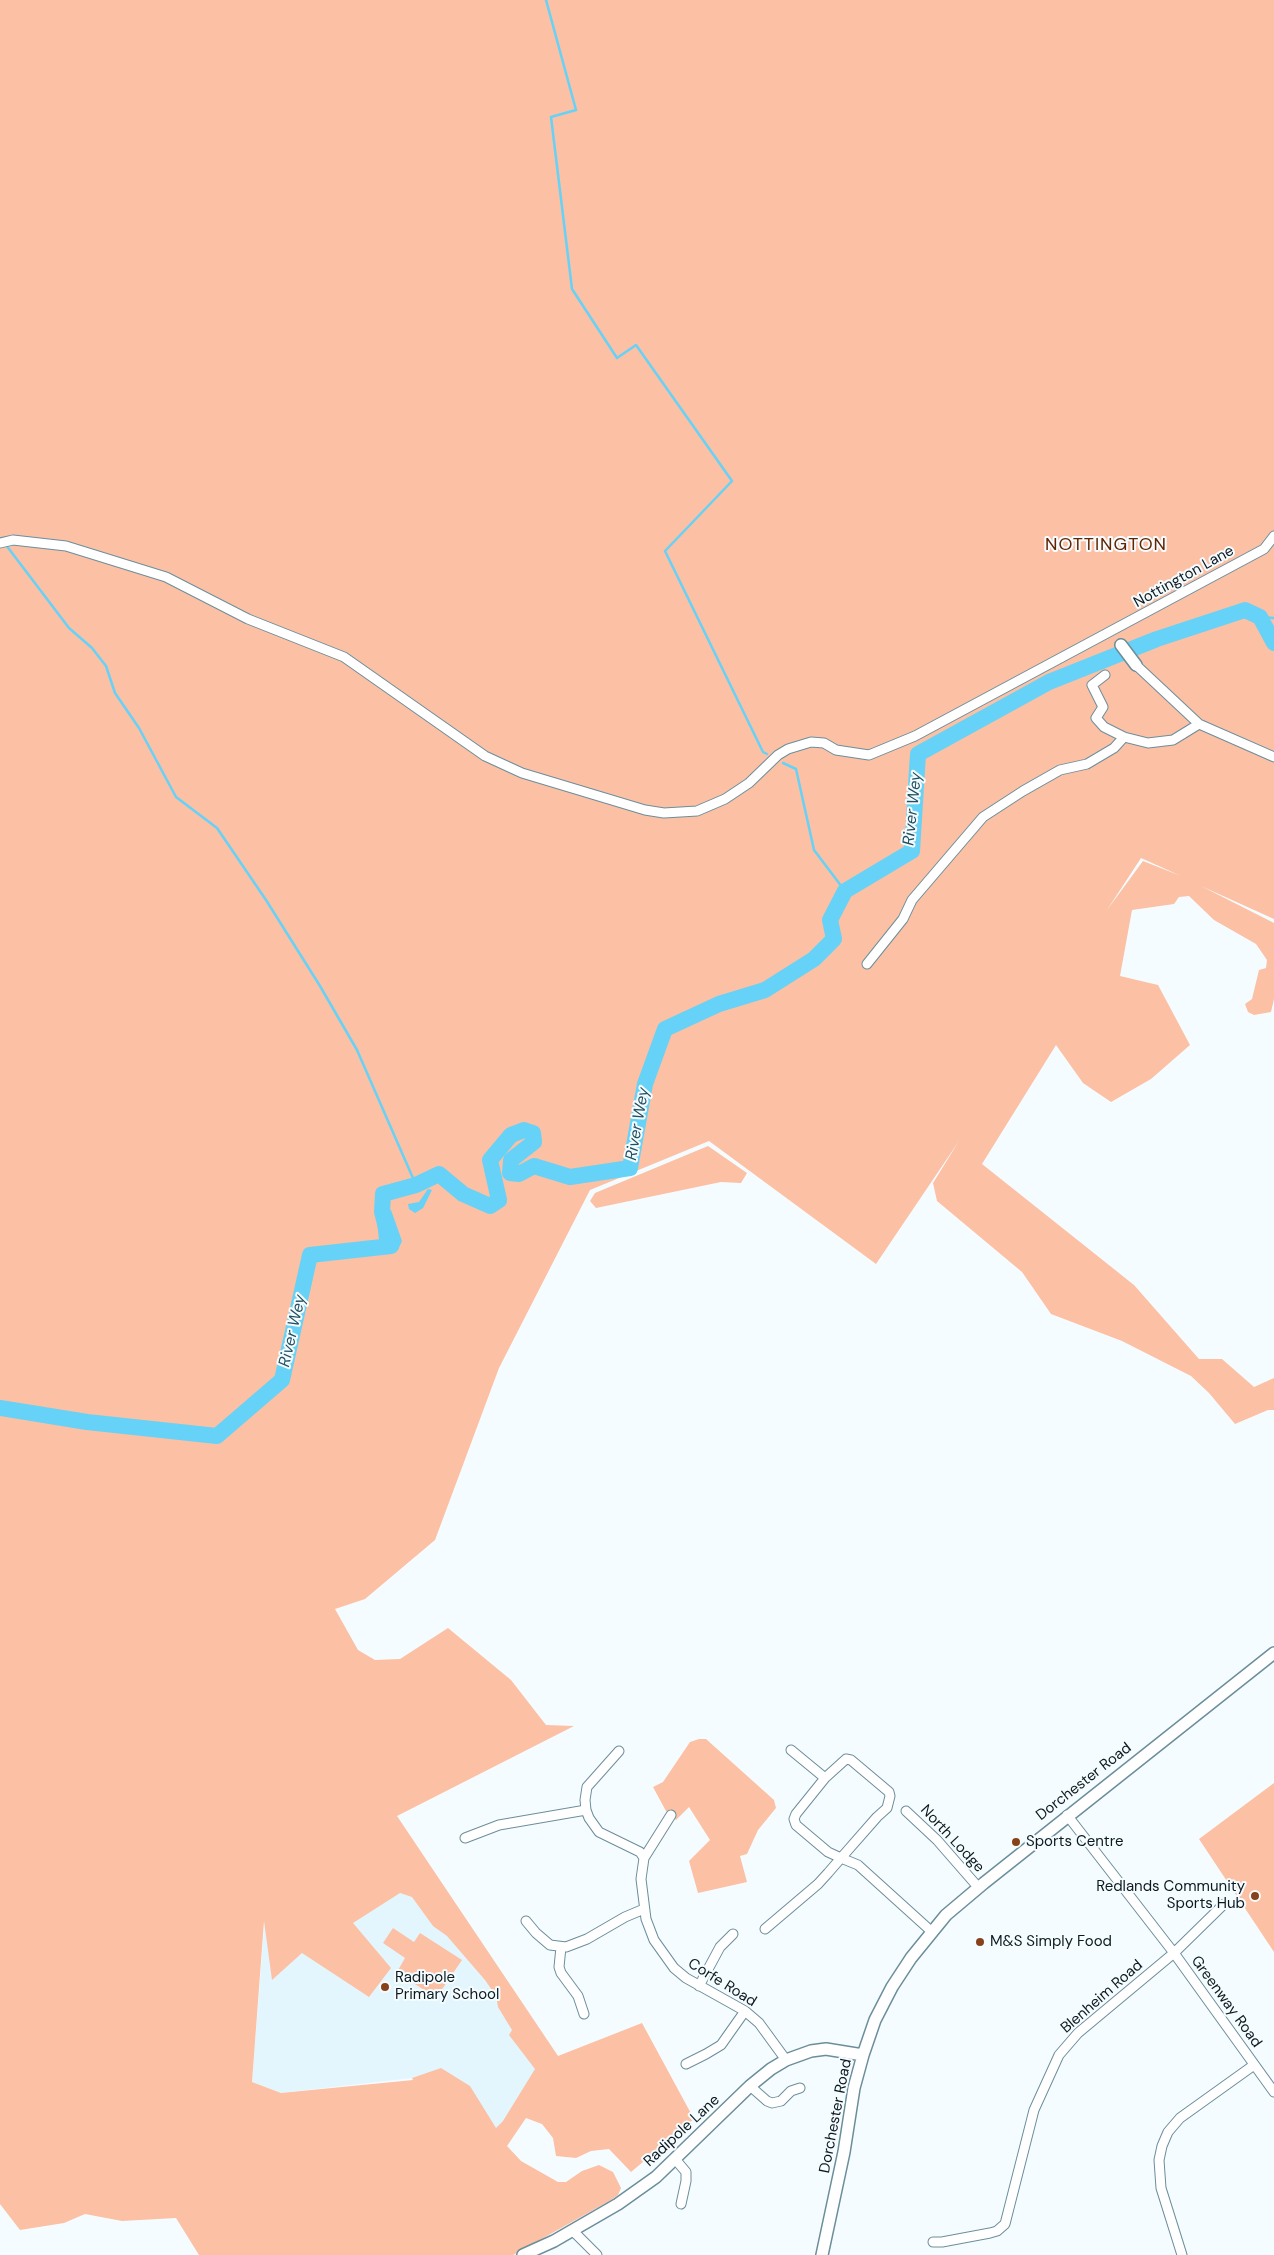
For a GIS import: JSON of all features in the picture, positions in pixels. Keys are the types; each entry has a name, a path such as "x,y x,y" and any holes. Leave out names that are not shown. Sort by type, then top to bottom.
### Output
{"main road":[{"path":"1121,645 1136,664"},
{"name":"Dorchester Road","path":"822,2255 844,2152 854,2088 863,2055 875,2020 892,1987 931,1931 978,1887 1274,1653"},
{"name":"Radipole Lane","path":"524,2255 573,2231 618,2204 656,2177 771,2068 811,2051 826,2049 863,2055"}],"street":[{"name":"Nottington Lane","path":"4,542 66,546 166,577 248,618 344,657 485,756 522,773 645,810 664,813 697,811 725,799 738,792 778,755 788,749 812,742 824,743 836,750 869,755 915,736 1117,630 1264,549 1274,536"},
{"path":"1117,630 1121,645"},
{"path":"1136,664 1198,724 1274,757"},
{"path":"1105,675 1092,685 1103,707 1096,718 1104,727 1124,737 1148,743 1173,740 1198,724"},
{"path":"867,964 903,918 912,900 983,817 1060,770 1087,764 1114,748 1124,737"},
{"path":"791,1750 826,1778"},
{"path":"619,1751 587,1786 586,1810 589,1818 600,1832 640,1852 644,1858"},
{"path":"765,1929 818,1884 841,1858 887,1808 889,1792 851,1760 842,1761 826,1778 794,1819 796,1825 828,1852 841,1858 858,1865 931,1931"},
{"path":"465,1838 499,1824 586,1810"},
{"name":"North Lodge","path":"906,1811 937,1840 978,1887"},
{"name":"Corfe Road","path":"671,1815 644,1858 641,1879 644,1909 649,1928 663,1955 674,1968 699,1986 745,2011 759,2023 786,2060"},
{"name":"Greenway Road","path":"1067,1815 1174,1953 1274,2092"},
{"name":"Blenheim Road","path":"933,2242 990,2234 1002,2228 1008,2219 1034,2110 1059,2056 1078,2033 1174,1953 1224,1904"},
{"path":"526,1921 550,1945 561,1947 587,1939 625,1917 644,1909"},
{"path":"699,1986 720,1947 733,1934"},
{"path":"561,1947 560,1967 562,1973 578,1996 584,2014"},
{"path":"686,2064 721,2045 745,2011"},
{"path":"1182,2255 1161,2188 1159,2160 1162,2146 1168,2132 1180,2118 1254,2065"},
{"path":"750,2086 759,2095 772,2103 781,2101 791,2091 800,2088"},
{"path":"675,2159 686,2172 681,2204"},
{"path":"573,2231 597,2255"}],"shaded area":[{"path":"0,0 1274,0 1274,919 1201,886 1274,923 1274,999 1271,1012 1254,1015 1248,1012 1245,1004 1252,999 1259,970 1266,968 1267,960 1256,944 1214,920 1189,896 1179,897 1174,904 1132,910 1120,976 1158,985 1190,1045 1151,1079 1111,1102 1083,1083 1056,1045 982,1164 1134,1285 1199,1359 1222,1359 1254,1387 1274,1378 1274,1410 1268,1410 1235,1424 1209,1393 1191,1376 1122,1341 1051,1314 1022,1272 937,1201 933,1183 959,1141 876,1264 709,1141 590,1190 499,1368 435,1540 365,1599 335,1609 358,1650 375,1660 400,1659 448,1628 511,1680 546,1725 574,1726 397,1816 558,2056 642,2023 694,2119 631,2172 609,2149 591,2151 576,2158 556,2156 553,2138 542,2124 526,2118 507,2146 521,2161 558,2182 566,2182 582,2171 599,2165 613,2172 621,2188 618,2195 611,2200 513,2255 199,2255 176,2218 122,2221 85,2214 64,2223 20,2230 0,2204","holes":["1141,858 1181,876 1143,861 1107,910","400,1893 412,1897 433,1926 447,1936 485,1980 496,1996 498,2007 512,2030 509,2035 535,2069 503,2121 496,2128 470,2086 441,2068 412,2078 413,2080 281,2093 252,2082 264,1921 272,1980 302,1953 369,1997 391,1968 353,1923"]},
{"path":"708,1146 747,1173 741,1183 721,1182 596,1208 590,1201 595,1193"},
{"path":"706,1739 774,1800 776,1808 758,1830 747,1854 740,1856 747,1882 698,1893 689,1861 710,1840 689,1807 676,1820 666,1811 653,1787 663,1782 690,1742"},
{"name":"Redlands Community Sports Hub","path":"1274,1783 1274,1952 1199,1839"},
{"name":"Radipole Primary School","path":"424,1857 558,2056 493,2151 412,2078 281,2093 252,2082 265,1917"},
{"path":"393,1928 414,1942 420,1933 462,1960 436,1998 397,1972 405,1958 383,1943"}],"water":[{"path":"428,1189 432,1190 423,1208 415,1213 409,1209 408,1204 419,1202"},
{"path":"382,1210 391,1210 402,1241 398,1250 380,1248 376,1213"}],"waterway":[{"path":"546,0 576,110 551,117 572,289 617,358 636,345 732,481 665,551 763,752 767,754"},
{"path":"6,545 69,628 92,648 106,666 115,693 139,728 176,797 217,828 266,900 320,986 357,1050 416,1185"},
{"name":"River Wey","path":"0,1408 87,1422 217,1436 282,1380 310,1255 391,1246 382,1212 383,1194 416,1185 439,1174 463,1194 490,1206 499,1200 490,1160 511,1135 524,1130 533,1133 534,1142 511,1160 510,1173 519,1174 534,1166 570,1177 630,1168 645,1084 665,1029 719,1004 765,990 814,959 834,939 830,920 845,891 912,851 918,754 1049,682 1157,639 1245,610 1260,617 1274,643"},
{"path":"1260,617 1274,618"},
{"path":"783,763 796,769 814,850 845,891"}],"place":[{"name":"Sports Centre","path":"1016,1842"},
{"name":"Redlands Community Sports Hub","path":"1255,1896"},
{"name":"M&S Simply Food","path":"980,1942"},
{"name":"Radipole Primary School","path":"385,1987"}],"district":[{"name":"NOTTINGTON","path":"1106,545"}]}
